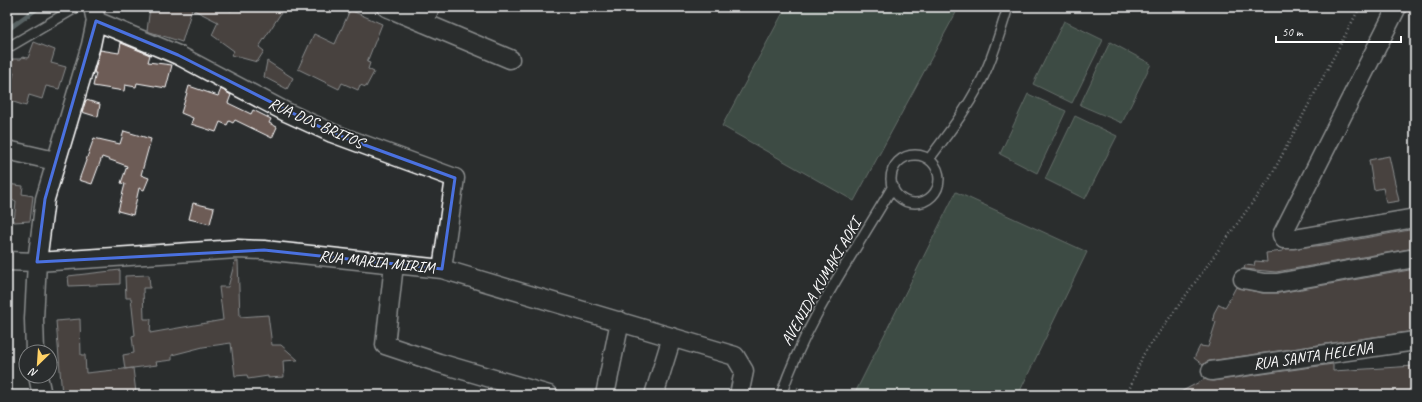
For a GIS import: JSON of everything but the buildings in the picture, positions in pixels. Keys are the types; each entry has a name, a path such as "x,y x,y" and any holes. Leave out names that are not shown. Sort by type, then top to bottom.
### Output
{"street":[{"path":"386,7 427,15 510,59"},
{"path":"1397,7 1284,228 1283,237 1287,240 1415,218"},
{"path":"35,344 34,319 37,262 45,199 55,161 89,52 95,14"},
{"name":"RUA DOS BRITOS","path":"95,14 332,134 455,178 442,269"},
{"path":"7,150 55,161"},
{"name":"RUA MARIA MIRIM","path":"7,262 37,262 237,249 264,250 442,269 735,356 744,371 739,395"},
{"path":"1243,279 1264,283 1277,283 1415,258"},
{"path":"394,264 385,345 439,363 549,395"},
{"path":"605,395 620,321"},
{"path":"654,395 672,337"},
{"name":"RUA SANTA HELENA","path":"1212,371 1415,341"},
{"path":"40,384 42,395"}],"lane":[{"path":"7,48 77,7"},
{"path":"892,186 902,198 908,201 923,201 930,198 938,186 938,171 929,159 964,111 983,77 1008,7"},
{"name":"AVENIDA KUMAKI AOKI","path":"781,395 797,351 810,326 892,186 892,172 900,160 914,155 929,159"}],"path":[{"path":"1127,395 1143,356 1270,178 1360,7"}],"highlighted area":[{"path":"96,21 178,55 332,133 455,178 442,269 264,250 37,262 45,199"}],"green space":[{"path":"786,7 959,7 854,201 722,126"},
{"path":"1064,21 1103,40 1072,103 1033,84"},
{"path":"1110,42 1151,64 1122,123 1080,105"},
{"path":"1028,94 1066,111 1037,173 1000,154"},
{"path":"1075,116 1117,136 1085,199 1045,179"},
{"path":"956,192 1087,252 1018,395 854,395"}],"waterway":[{"path":"7,30 39,7"}]}
